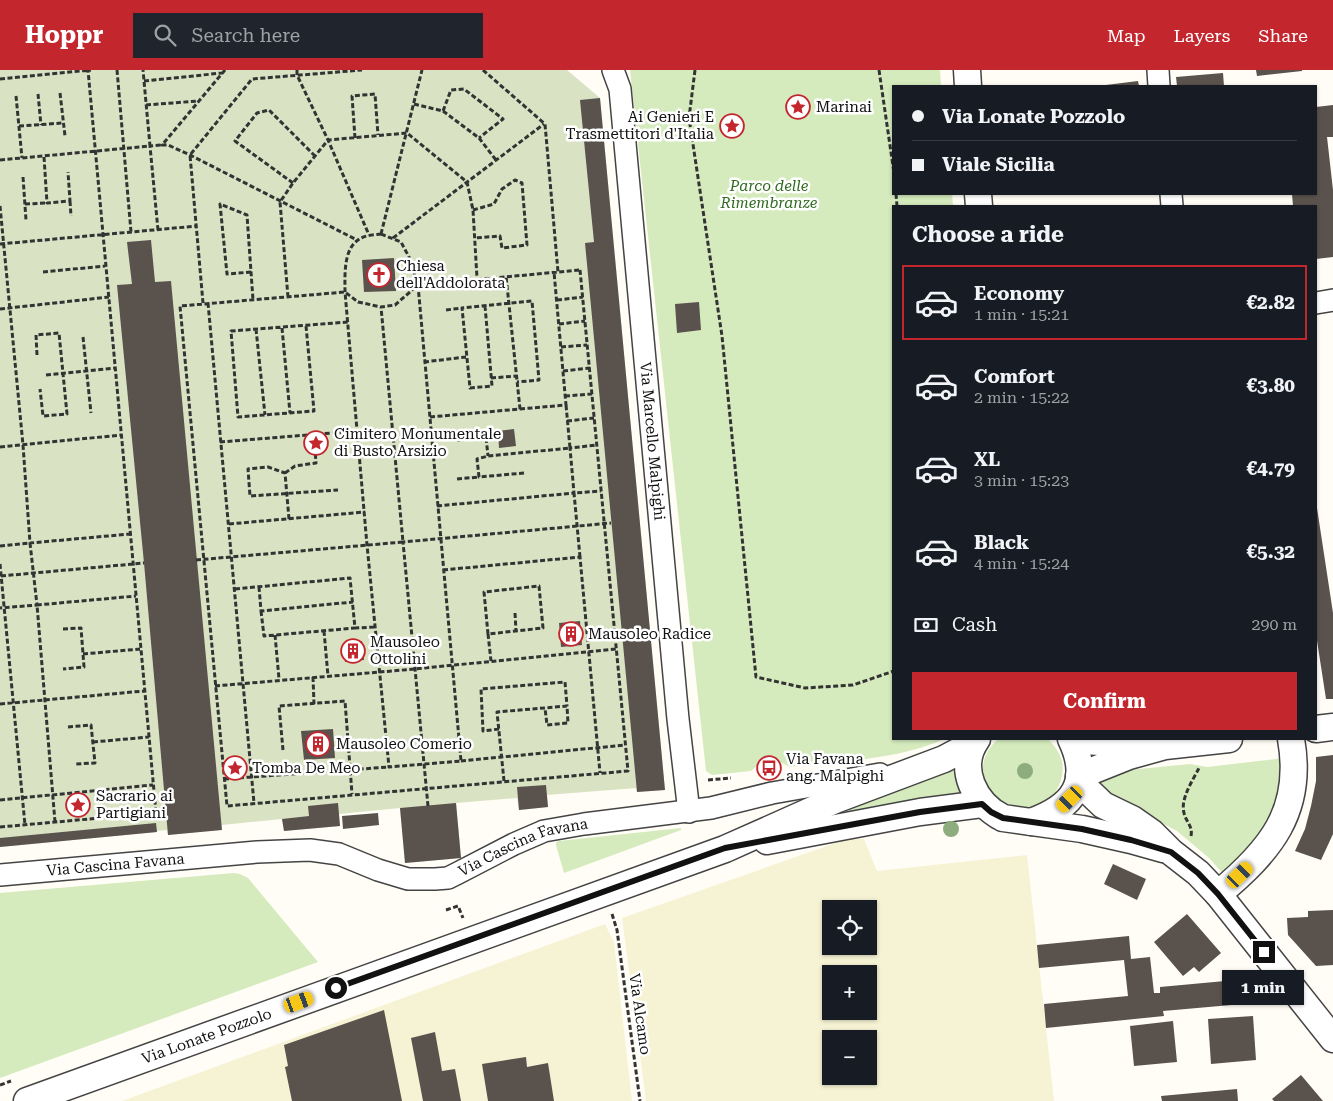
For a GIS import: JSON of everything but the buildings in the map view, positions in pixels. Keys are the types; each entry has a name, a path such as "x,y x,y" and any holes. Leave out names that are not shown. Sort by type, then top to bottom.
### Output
{"street":[{"name":"Via Marcello Malpighi","path":"613,70 620,89 677,709 689,812"},
{"path":"967,70 968,85"},
{"path":"1158,70 1159,85"},
{"path":"1317,303 1333,300"},
{"path":"1317,729 1333,727"},
{"path":"1031,822 1059,810 1070,799 1079,779 1076,750 1071,740"},
{"path":"1080,740 1164,746 1220,740"},
{"path":"1218,894 1238,878 1262,852 1285,816 1294,779 1294,753 1291,740"},
{"path":"975,741 969,757 968,773 974,791 982,804 991,812 1003,818 1022,822 1099,832 1179,846"},
{"path":"725,848 835,800 930,765 975,741"},
{"path":"1079,779 1129,756 1164,746"},
{"name":"Via Cascina Favana","path":"0,875 257,852 310,850 339,854 378,870 408,879 435,880 448,878 514,844 544,831 584,824 689,812 772,793 930,765"},
{"path":"1079,779 1102,805 1179,846 1198,873 1218,894 1333,1039"},
{"path":"725,848 920,812 982,804"},
{"name":"Via Lonate Pozzolo","path":"27,1101 725,848"}],"path":[{"path":"0,79 90,70 102,235 156,813 0,827"},
{"path":"117,70 131,232"},
{"path":"143,70 158,230"},
{"path":"297,70 369,235"},
{"path":"203,304 190,155 252,80 362,70"},
{"path":"381,234 422,70"},
{"path":"484,70 544,124 567,421 600,773"},
{"path":"695,70 689,118 722,336 756,676 805,688 853,685 892,672"},
{"path":"879,70 892,160"},
{"path":"144,81 224,72"},
{"path":"162,145 224,72"},
{"path":"443,111 451,90 464,89 503,119 478,138"},
{"path":"60,93 65,136"},
{"path":"38,94 41,125"},
{"path":"355,138 352,96 375,94 378,135"},
{"path":"16,96 22,158"},
{"path":"146,105 198,101"},
{"path":"414,104 443,111 478,138 496,160"},
{"path":"293,183 235,141 257,113 269,110 314,155"},
{"path":"19,126 63,123"},
{"path":"394,238 544,124"},
{"path":"288,297 280,202 314,155 328,140 407,133 467,182 473,210 478,278"},
{"path":"0,160 168,145 357,240"},
{"path":"44,157 47,202"},
{"path":"68,172 71,216"},
{"path":"23,177 26,220"},
{"path":"473,210 494,204 502,189 515,180 522,183 527,245 502,248 500,236 475,238"},
{"path":"25,204 70,201"},
{"path":"251,272 227,274 220,204 247,215 254,300"},
{"path":"0,206 2,244 23,444 55,822"},
{"path":"2,244 197,226"},
{"path":"390,767 379,672 345,292 345,270 348,255 357,240 369,235 381,234 401,242 405,248 418,285 461,761"},
{"path":"43,272 105,266"},
{"path":"580,270 628,771 227,806 180,306 345,292 358,302 381,307 394,305 418,285 556,272 580,270"},
{"path":"506,276 520,409"},
{"path":"0,308 109,297"},
{"path":"557,300 583,297"},
{"path":"446,310 532,301 539,380 517,382"},
{"path":"208,303 254,803"},
{"path":"462,308 470,388 492,386 485,306"},
{"path":"381,307 428,806"},
{"path":"559,324 585,321"},
{"path":"306,326 314,411 238,417 231,331 348,322"},
{"path":"282,328 290,413"},
{"path":"256,330 265,415"},
{"path":"38,355 36,335 60,333 67,414 43,416 40,390"},
{"path":"83,338 91,413"},
{"path":"561,347 588,345"},
{"path":"424,362 466,357"},
{"path":"46,375 115,368"},
{"path":"563,371 590,368"},
{"path":"491,378 516,376"},
{"path":"565,396 592,394"},
{"path":"430,417 566,405"},
{"path":"567,421 594,418"},
{"path":"220,442 357,431"},
{"path":"0,447 122,435"},
{"path":"285,473 295,466 316,463 314,435"},
{"path":"457,440 486,437 488,456"},
{"path":"479,477 478,459 488,456 597,445"},
{"path":"285,473 268,468 248,469 250,496 338,490"},
{"path":"285,473 289,519"},
{"path":"457,479 524,473"},
{"path":"437,506 601,491"},
{"path":"229,524 365,512"},
{"path":"196,560 610,523"},
{"path":"0,546 130,534"},
{"path":"443,570 580,557"},
{"path":"0,576 144,563"},
{"path":"0,564 2,608 14,702 25,825"},
{"path":"235,589 350,578 355,628"},
{"path":"488,634 544,628 539,586 484,592 488,634 491,661"},
{"path":"259,587 264,636 375,627"},
{"path":"2,608 136,596"},
{"path":"261,611 353,602"},
{"path":"515,614 516,631"},
{"path":"63,629 81,628 84,667 63,669"},
{"path":"324,631 328,676"},
{"path":"275,635 279,680"},
{"path":"83,654 140,649"},
{"path":"215,686 616,649"},
{"path":"313,677 314,704"},
{"path":"499,729 483,731 481,689 565,682 568,723 547,725 545,708"},
{"path":"0,704 144,691"},
{"path":"283,750 279,706 346,701 352,794"},
{"path":"504,781 497,712 566,706"},
{"path":"68,727 91,725 95,762 76,764"},
{"path":"93,742 148,736"},
{"path":"224,779 461,761 625,745"},
{"path":"1179,846 1192,831 1183,813 1184,802 1200,764"},
{"path":"0,800 153,785"},
{"path":"446,910 458,906 463,918"},
{"name":"Via Alcamo","path":"617,930 640,1101"}],"shaded area":[{"path":"847,839 864,839 877,871 1027,855 1054,1101 646,1101 622,918"},
{"path":"605,924 614,942 632,1101 122,1101"}],"green space":[{"name":"Cimitero Monumentale di Busto Arsizio","path":"0,70 567,70 600,98 665,790 637,792 636,788 547,795 548,807 519,810 517,798 456,803 461,858 405,863 400,808 339,814 340,826 284,831 282,819 222,825 219,830 168,835 167,830 0,847"},
{"name":"Parco delle Rimembranze","path":"630,70 940,70 941,85 892,85 892,195 952,195 953,205 892,205 892,740 942,740 905,752 867,759 790,767 780,762 759,764 751,771 712,775 706,771"},
{"path":"997,740 1049,740 1061,758 1063,768 1061,780 1050,798 1035,807 1018,807 1002,801 990,790 983,775 985,757"},
{"path":"1284,758 1283,789 1266,827 1225,876 1209,858 1177,831 1108,797 1097,780 1119,771 1190,764 1207,767"},
{"path":"958,762 963,796 847,813 850,808"},
{"path":"681,828 681,830 564,873 556,845 556,842 559,841"},
{"path":"234,873 248,878 318,962 0,1078 0,893"}],"place":[{"name":"Marinai","path":"798,107"},
{"name":"Ai Genieri E Trasmettitori d'Italia","path":"732,126"},
{"name":"Chiesa dell'Addolorata","path":"379,275"},
{"name":"Cimitero Monumentale di Busto Arsizio","path":"316,443"},
{"name":"Mausoleo Radice","path":"571,634"},
{"name":"Mausoleo Ottolini","path":"353,651"},
{"name":"Mausoleo Comerio","path":"318,744"},
{"name":"Tomba De Meo","path":"235,768"},
{"name":"Via Favana ang. Malpighi","path":"769,768"},
{"name":"Sacrario ai Partigiani","path":"78,805"}],"route":[{"path":"336,988 725,848 920,812 982,804 991,812 1003,818 1082,829 1131,840 1171,852 1198,873 1218,894 1264,952"}]}
